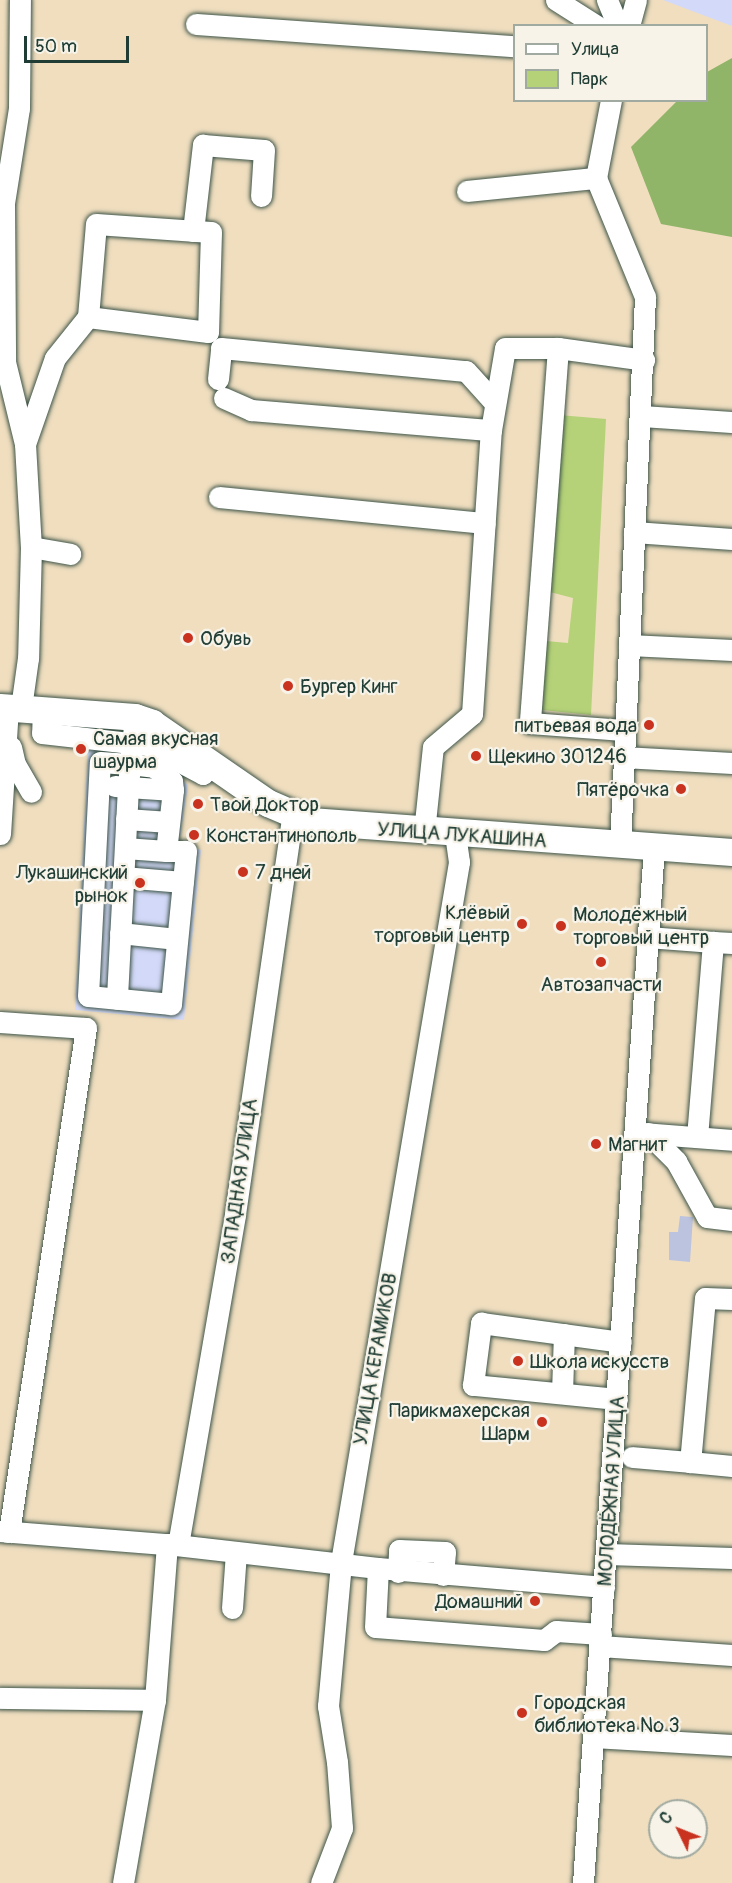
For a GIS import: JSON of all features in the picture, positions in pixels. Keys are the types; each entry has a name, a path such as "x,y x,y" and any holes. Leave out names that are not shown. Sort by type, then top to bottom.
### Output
{"main road":[{"name":"УЛИЦА ЛУКАШИНА","path":"18,708 132,741 176,735 211,762 292,816 334,825 732,852"}],"street":[{"path":"0,834 8,734 18,708 28,658 31,547 25,444 5,362 2,200 19,108 20,0"},
{"path":"555,0 594,24"},
{"path":"607,0 617,24"},
{"path":"630,24 636,0"},
{"path":"196,24 513,46"},
{"path":"611,102 596,178 645,297 644,360 623,730 620,844"},
{"path":"193,231 203,145 264,150 261,196"},
{"path":"467,191 596,178"},
{"path":"25,444 55,358 88,317 96,224 212,232 215,340 221,388 251,410 491,430"},
{"path":"88,317 215,340 466,371 494,402"},
{"path":"424,832 432,747 472,714 491,430 505,348 558,348 644,360"},
{"path":"558,348 530,723 623,730"},
{"path":"640,417 732,422"},
{"path":"219,497 485,522"},
{"path":"634,532 732,538"},
{"path":"31,547 70,554"},
{"path":"629,645 732,650"},
{"path":"8,734 15,764 31,792"},
{"path":"125,848 186,851 171,1004 88,996 100,762 132,741"},
{"path":"117,999 132,741"},
{"path":"132,741 154,767 172,781 166,851"},
{"path":"623,757 732,763"},
{"path":"99,784 173,790"},
{"name":"ЗАПАДНАЯ УЛИЦА","path":"155,1700 173,1545 235,1214 292,816"},
{"path":"126,819 169,822"},
{"name":"УЛИЦА КЕРАМИКОВ","path":"321,1883 342,1828 338,1762 328,1706 341,1562 459,862 455,834"},
{"name":"МОЛОДЁЖНАЯ УЛИЦА","path":"583,1883 621,1342 642,1132 648,937 654,847"},
{"path":"123,877 183,882"},
{"path":"120,933 177,939"},
{"path":"648,937 723,943 697,1137"},
{"path":"0,1022 86,1029 4,1532 173,1545 341,1562 388,1570"},
{"path":"642,1132 732,1140"},
{"path":"642,1132 676,1161 707,1217 732,1220"},
{"path":"690,1462 705,1298 732,1299"},
{"path":"617,1399 473,1385 481,1323 621,1342"},
{"path":"562,1393 564,1334"},
{"path":"632,1457 732,1466"},
{"path":"604,1587 443,1575 445,1552 399,1550 388,1570 375,1627 544,1640 556,1632 600,1640 732,1654"},
{"path":"232,1608 236,1552"},
{"path":"607,1554 732,1558"},
{"path":"0,1698 155,1700 123,1883"},
{"path":"593,1737 732,1745"}],"shaded area":[{"path":"663,0 732,0 732,26"},
{"name":"Лукашинский рынок","path":"88,747 152,753 188,785 179,844 201,850 184,1020 75,1010"},
{"path":"680,1216 693,1217 690,1262 669,1260 669,1232 678,1232"}],"green space":[{"path":"732,58 732,237 661,224 631,147 676,102 708,102 708,71"},
{"path":"559,415 606,419 591,715 542,710 546,641 568,643 573,598 546,591"}],"place":[{"name":"Обувь","path":"188,638"},
{"name":"Бургер Кинг","path":"288,686"},
{"name":"питьевая вода","path":"649,725"},
{"name":"Самая вкусная шаурма","path":"81,749"},
{"name":"Щекино 301246","path":"476,756"},
{"name":"Пятёрочка","path":"681,789"},
{"name":"Твой Доктор","path":"198,804"},
{"name":"Константинополь","path":"194,835"},
{"name":"7 дней","path":"243,872"},
{"name":"Лукашинский рынок","path":"140,883"},
{"name":"Клёвый торговый центр","path":"522,924"},
{"name":"Молодёжный торговый центр","path":"561,926"},
{"name":"Автозапчасти","path":"601,962"},
{"name":"Магнит","path":"596,1144"},
{"name":"Школа искусств","path":"518,1361"},
{"name":"Парикмахерская Шарм","path":"542,1422"},
{"name":"Домашний","path":"535,1601"},
{"name":"Городская библиотека № 3","path":"522,1713"}]}
